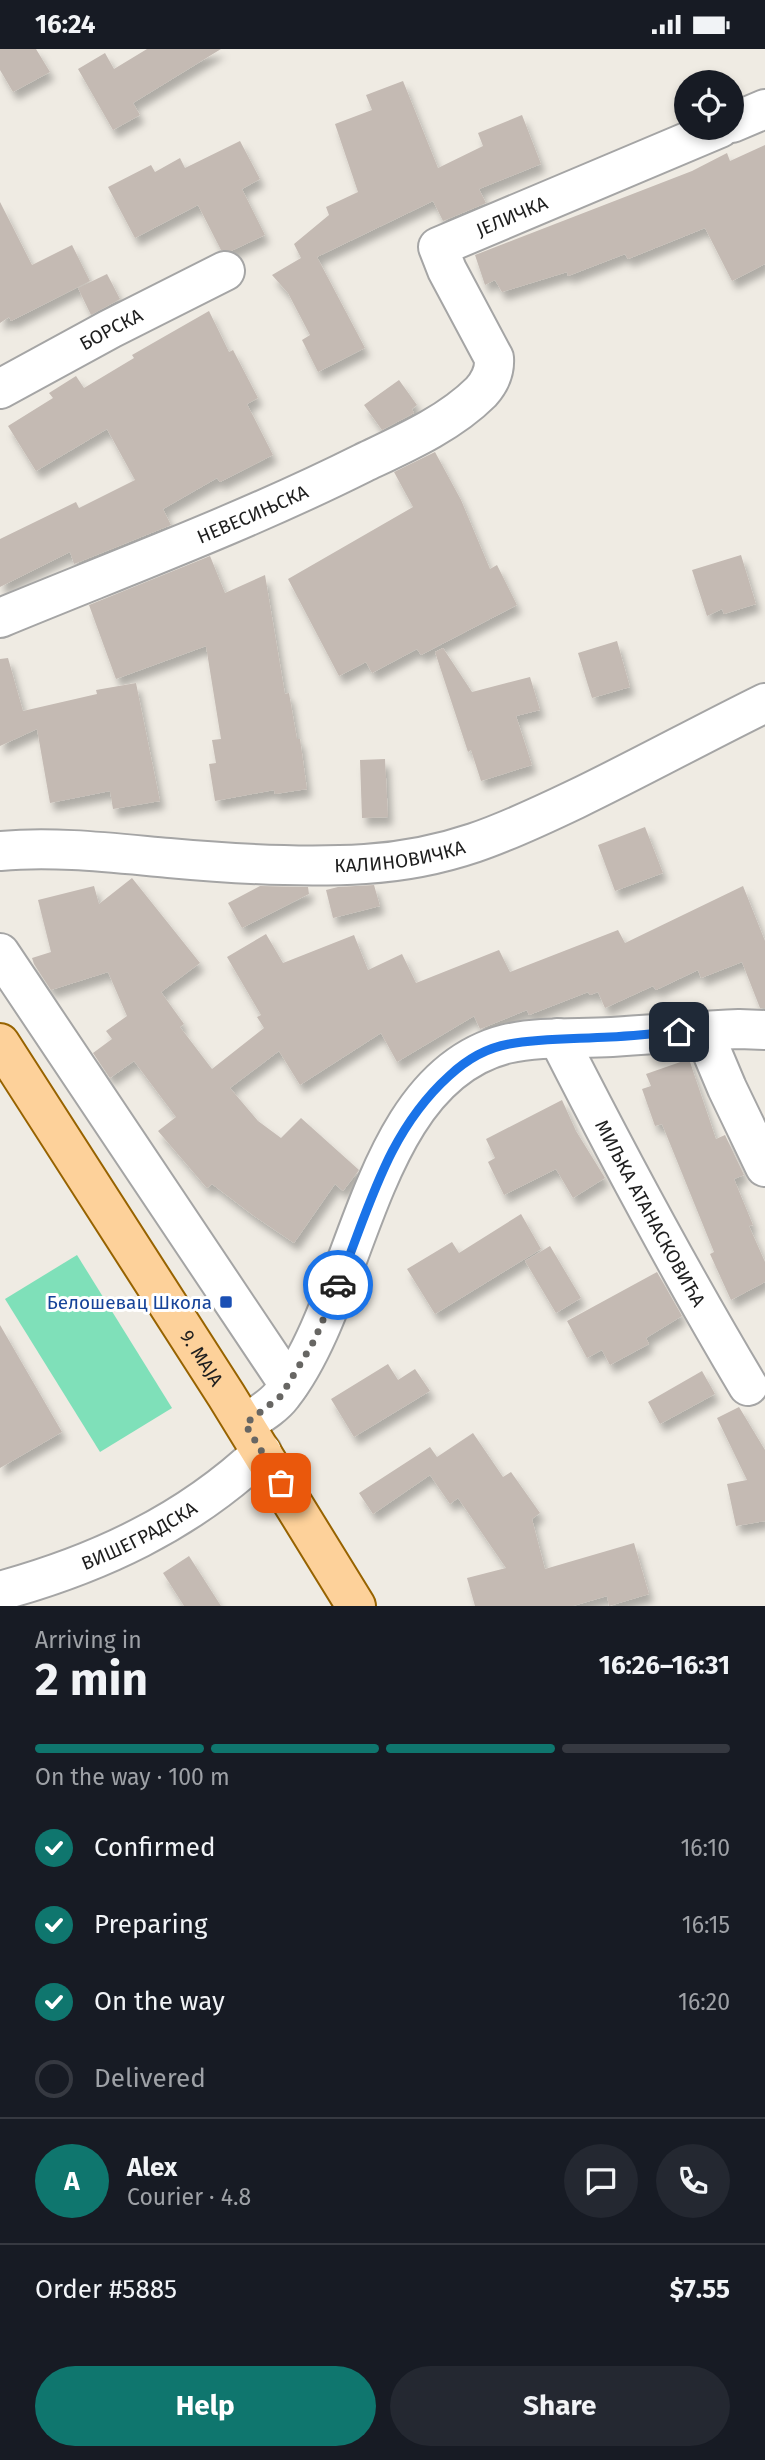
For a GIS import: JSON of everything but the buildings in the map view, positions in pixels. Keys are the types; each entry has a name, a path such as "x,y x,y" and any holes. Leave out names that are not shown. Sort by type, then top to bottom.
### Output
{"main road":[{"name":"9. МАЈА","path":"0,1043 254,1438 356,1606"}],"street":[{"path":"744,118 765,109"},
{"name":"ЈЕЛИЧКА","path":"489,380 495,368 494,358 447,270 438,247 692,140"},
{"name":"БОРСКА","path":"0,389 225,271"},
{"name":"НЕВЕСИЊСКА","path":"0,618 304,493 436,425 480,392 489,380"},
{"name":"КАЛИНОВИЧКА","path":"0,851 47,848 215,862 319,865 367,864 448,852 528,822 656,760 765,702"},
{"path":"0,953 289,1385"},
{"name":"ВИШЕГРАДСКА","path":"0,1591 71,1569 125,1547 236,1477 254,1438 302,1365 327,1314 378,1178 407,1122 439,1085 465,1062 507,1044 558,1038 765,1030"},
{"path":"703,1031 765,1167"},
{"name":"МИЉКА АТАНАСКОВИЋА","path":"558,1038 639,1197 748,1386"}],"green space":[{"path":"77,1255 172,1408 100,1452 5,1299"}],"way so far":[{"path":"281,1483 245,1424 281,1396 302,1365 338,1285"}],"place":[{"name":"Белошевац Школа","path":"226,1302"}],"route":[{"path":"338,1285 378,1178 399,1136 407,1122 439,1085 465,1062 483,1052 507,1044 558,1038 679,1032"}]}
